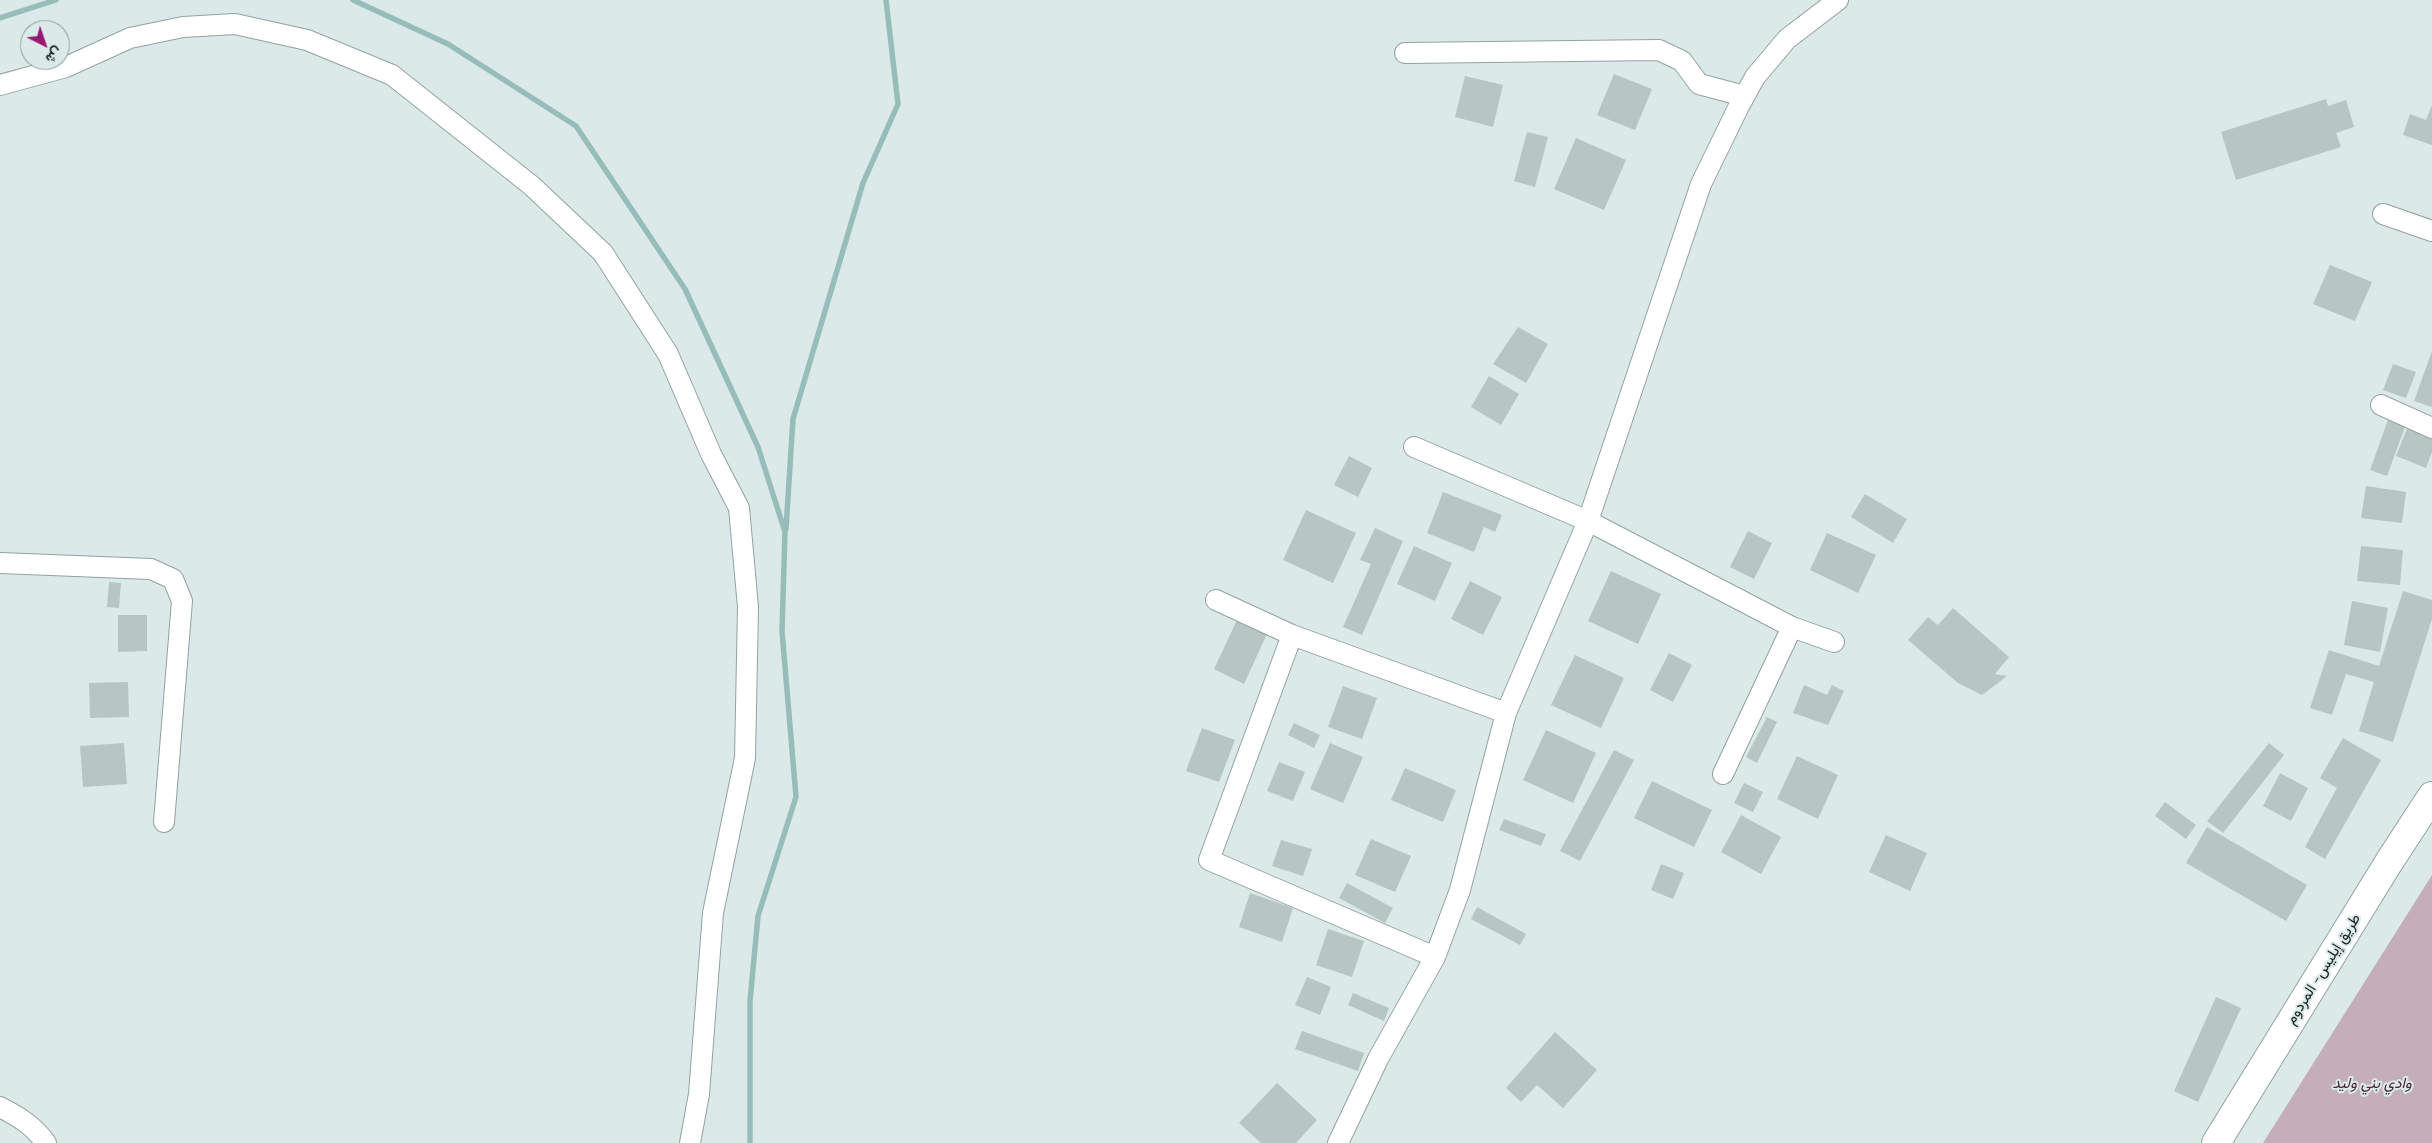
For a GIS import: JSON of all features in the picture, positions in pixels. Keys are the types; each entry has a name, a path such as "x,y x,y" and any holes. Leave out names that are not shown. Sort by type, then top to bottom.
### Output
{"highway":[{"name":"طريق إيليس- المردوم","path":"2216,1143 2378,879 2432,796"}],"street":[{"path":"1338,1143 1378,1059 1435,957 1460,890 1506,714 1588,521 1701,184 1744,96 1759,71 1787,39 1838,0"},
{"path":"0,86 66,67 130,38 183,27 235,24 307,40 392,75 532,186 603,253 668,354 711,454 739,508 748,607 745,758 713,913 698,1094 690,1143"},
{"path":"1405,53 1659,50 1682,62 1699,84 1744,96"},
{"path":"2383,214 2432,231"},
{"path":"2381,405 2432,428"},
{"path":"1414,447 1588,521 1792,627 1834,642"},
{"path":"0,563 151,569 173,579 182,601 164,822"},
{"path":"1216,600 1292,636 1506,714"},
{"path":"1723,774 1792,627"},
{"path":"1292,636 1209,860 1435,957"},
{"path":"0,1107 27,1122 37,1130 46,1143"}],"green space":[{"name":"وادي بني وليد","path":"2432,875 2432,1143 2263,1143"}],"building":[{"path":"1614,74 1652,89 1635,130 1597,115"},
{"path":"1465,76 1503,85 1493,127 1455,117"},
{"path":"2326,99 2328,106 2346,100 2354,127 2336,133 2341,147 2236,180 2221,132"},
{"path":"2432,105 2432,145 2403,135 2410,114 2426,120"},
{"path":"1527,132 1548,137 1535,187 1514,181"},
{"path":"1576,138 1626,160 1604,210 1554,189"},
{"path":"2330,265 2372,282 2355,321 2313,304"},
{"path":"1518,327 1548,344 1526,383 1493,364"},
{"path":"2432,351 2432,407 2414,401"},
{"path":"2393,364 2416,372 2406,398 2383,390"},
{"path":"1489,376 1519,394 1501,425 1471,407"},
{"path":"2389,417 2406,424 2387,476 2370,470"},
{"path":"2408,426 2432,436 2432,452 2426,468 2396,456"},
{"path":"1349,456 1372,468 1358,497 1334,485"},
{"path":"2366,486 2406,492 2402,523 2361,518"},
{"path":"1443,492 1502,515 1495,532 1484,527 1474,552 1427,533"},
{"path":"1865,494 1907,519 1893,543 1851,517"},
{"path":"1306,510 1356,533 1333,583 1283,560"},
{"path":"1375,528 1403,541 1362,635 1343,627 1371,564 1360,560"},
{"path":"1748,531 1772,543 1754,579 1730,567"},
{"path":"1827,533 1876,555 1858,593 1810,570"},
{"path":"1414,546 1452,563 1435,601 1397,584"},
{"path":"2361,546 2403,550 2400,585 2357,581"},
{"path":"1611,571 1661,594 1638,644 1588,621"},
{"path":"1470,581 1502,597 1483,635 1451,619"},
{"path":"109,582 121,583 119,608 107,607"},
{"path":"2403,591 2432,600 2432,619 2393,742 2359,731 2374,682 2346,674 2332,715 2310,708 2329,650 2379,666"},
{"path":"2352,601 2388,608 2380,652 2344,645"},
{"path":"1953,608 2009,657 1995,674 2007,676 1982,695 1958,683 1908,640 1928,617 1938,625"},
{"path":"118,615 147,615 147,651 118,652"},
{"path":"1237,620 1267,634 1244,684 1214,669"},
{"path":"1669,653 1692,665 1673,702 1650,690"},
{"path":"1575,655 1624,678 1601,728 1551,705"},
{"path":"128,682 129,717 90,718 89,683"},
{"path":"1804,685 1827,695 1832,685 1844,691 1828,725 1793,713"},
{"path":"1343,686 1377,698 1362,739 1328,727"},
{"path":"1767,717 1777,722 1757,763 1746,757"},
{"path":"1294,723 1320,735 1314,748 1288,735"},
{"path":"1202,728 1235,740 1219,782 1186,771"},
{"path":"1546,730 1596,753 1573,803 1523,780"},
{"path":"2343,738 2381,760 2325,859 2305,847 2337,788 2320,778"},
{"path":"124,743 127,784 83,787 80,746"},
{"path":"1330,743 1363,757 1343,803 1310,789"},
{"path":"2269,743 2284,755 2223,833 2207,821"},
{"path":"1614,750 1634,760 1580,861 1560,851"},
{"path":"1797,756 1838,775 1818,819 1777,799"},
{"path":"1279,762 1305,772 1293,801 1267,791"},
{"path":"1405,768 1456,790 1443,822 1391,800"},
{"path":"2280,773 2308,788 2291,821 2263,806"},
{"path":"1652,781 1712,810 1694,847 1634,818"},
{"path":"1744,783 1763,792 1753,812 1734,803"},
{"path":"2165,802 2196,825 2186,839 2155,816"},
{"path":"1741,815 1781,837 1761,874 1721,852"},
{"path":"1504,819 1546,834 1541,846 1499,830"},
{"path":"2207,827 2307,885 2286,921 2186,863"},
{"path":"1886,835 1927,853 1910,891 1869,872"},
{"path":"1371,839 1411,856 1395,892 1355,875"},
{"path":"1281,840 1312,849 1303,876 1272,866"},
{"path":"1661,864 1684,873 1673,899 1651,890"},
{"path":"1347,883 1393,908 1385,923 1339,898"},
{"path":"1250,893 1293,908 1282,942 1239,927"},
{"path":"1477,907 1526,934 1520,945 1471,919"},
{"path":"1328,929 1364,941 1352,977 1316,965"},
{"path":"1307,977 1331,987 1320,1015 1295,1005"},
{"path":"1353,993 1389,1008 1384,1021 1348,1005"},
{"path":"2216,997 2241,1008 2198,1102 2174,1091"},
{"path":"1302,1031 1364,1053 1358,1071 1295,1049"},
{"path":"1555,1032 1597,1070 1563,1108 1537,1085 1521,1102 1506,1088"},
{"path":"1277,1083 1317,1120 1296,1143 1261,1143 1239,1123"}],"waterway":[{"path":"0,18 56,0"},
{"path":"353,0 448,44 576,126 685,289 758,447 785,532 782,631 796,797 758,916 750,1001 750,1143"},
{"path":"786,529 793,419 863,183 898,104 886,0"}]}
